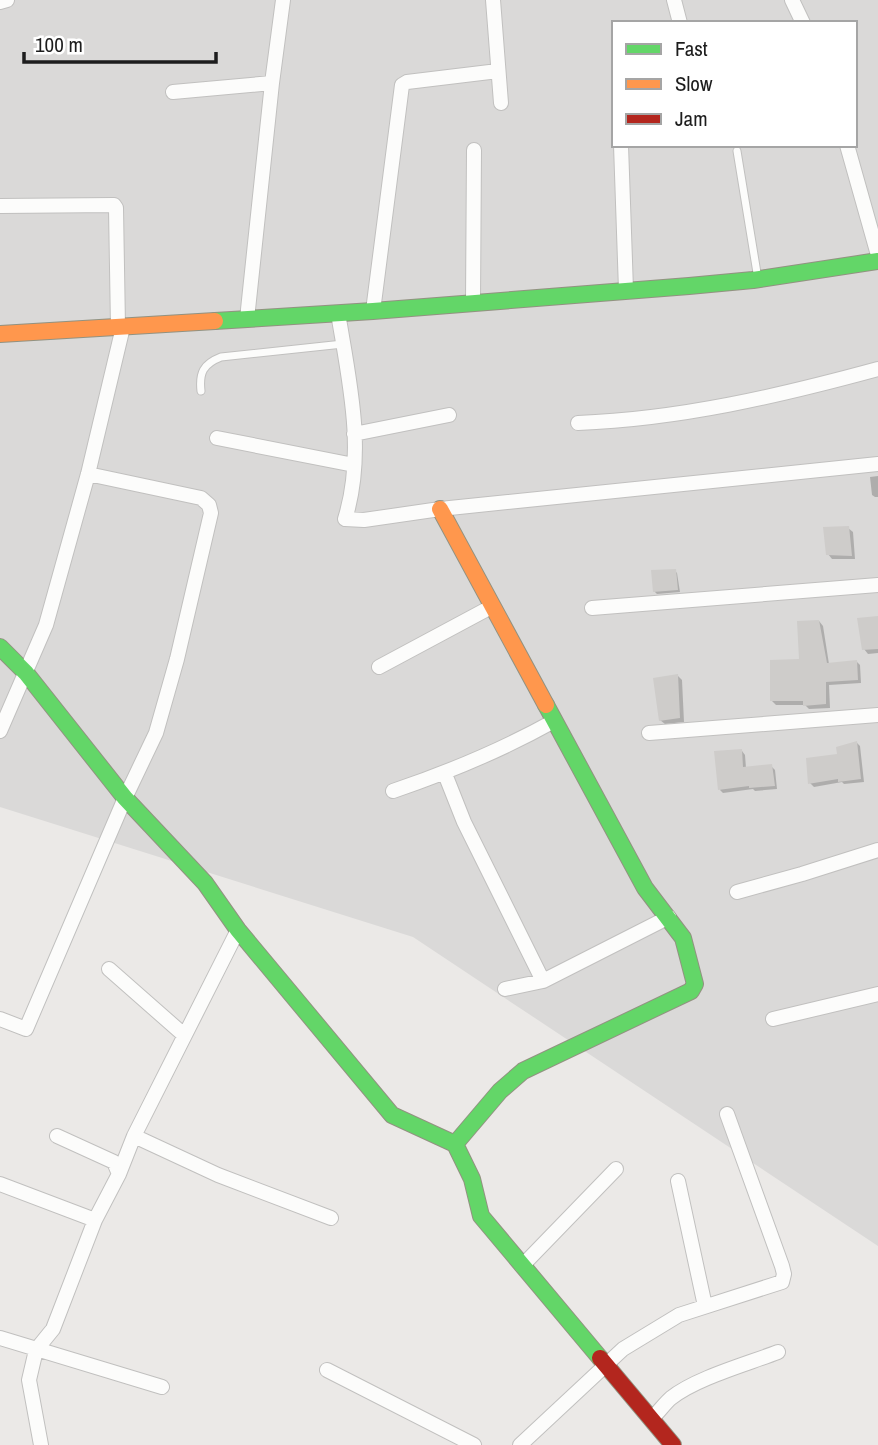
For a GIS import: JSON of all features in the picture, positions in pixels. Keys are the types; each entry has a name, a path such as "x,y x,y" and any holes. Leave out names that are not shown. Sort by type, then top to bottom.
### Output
{"street":[{"path":"0,2 8,0"},
{"path":"247,319 283,0"},
{"path":"493,0 501,103"},
{"path":"674,0 679,21"},
{"path":"792,0 802,21"},
{"path":"373,310 402,85 407,82 498,71"},
{"path":"173,92 272,83"},
{"path":"621,147 626,290"},
{"path":"848,147 878,255"},
{"path":"473,302 474,150"},
{"path":"0,206 114,205 120,327 88,474 46,625 0,731"},
{"path":"0,334 338,313 758,280 878,261"},
{"path":"338,313 354,434 354,483 345,519 364,520 440,509 878,464"},
{"path":"578,423 667,416 795,391 878,369"},
{"path":"354,434 449,415"},
{"path":"217,438 354,465"},
{"path":"0,1019 26,1029 125,798 156,733 177,659 211,513 209,505 201,498 88,474"},
{"path":"440,509 645,888 683,938 695,984 691,991 523,1071 500,1091 455,1144"},
{"path":"592,608 878,585"},
{"path":"379,667 491,607"},
{"path":"0,647 26,673 125,798 205,883 239,930 392,1115 455,1144 472,1179 481,1216 673,1445"},
{"path":"649,733 878,715"},
{"path":"393,791 445,774 512,745 554,721"},
{"path":"445,774 464,822 544,981"},
{"path":"737,892 878,850"},
{"path":"505,989 544,981 669,917"},
{"path":"41,1445 29,1380 36,1350 52,1329 95,1220 119,1174 134,1136 239,930"},
{"path":"109,969 184,1035"},
{"path":"773,1018 878,994"},
{"path":"520,1445 623,1349 679,1314 782,1282 784,1274 726,1114"},
{"path":"57,1136 114,1162 119,1174"},
{"path":"134,1136 218,1175 331,1218"},
{"path":"522,1266 616,1169"},
{"path":"678,1181 705,1306"},
{"path":"0,1184 95,1220"},
{"path":"0,1338 162,1387"},
{"path":"652,1418 670,1399 690,1387 778,1352"},
{"path":"327,1370 474,1445"}],"lane":[{"path":"737,151 758,280"},
{"path":"201,391 200,374 204,367 221,357 343,344"}],"shaded area":[{"path":"0,0 878,0 878,1246 413,937 0,807"}],"building":[{"path":"849,526 852,556 826,555 823,527"},
{"path":"676,569 678,590 653,592 651,570"},
{"path":"878,616 878,649 862,650 857,618"},
{"path":"819,620 827,663 857,660 858,680 826,682 826,704 803,706 803,701 770,701 770,660 799,659 797,621"},
{"path":"678,674 680,718 659,721 653,678"},
{"path":"857,741 861,779 838,782 838,779 808,784 806,758 837,754 836,747"},
{"path":"742,749 743,767 772,764 775,786 718,790 714,751"}],"traffic: fast":[{"path":"215,321 689,286 753,280 878,261"},
{"path":"0,647 26,673 125,798 205,883 238,930 392,1115 455,1144 472,1179 481,1216 600,1358"},
{"path":"455,1144 500,1091 523,1071 691,991 695,984 683,938 645,888 546,705"}],"traffic: slow":[{"path":"0,334 215,321"},
{"path":"440,509 546,705"}],"traffic: jam":[{"path":"600,1358 673,1445"}]}
